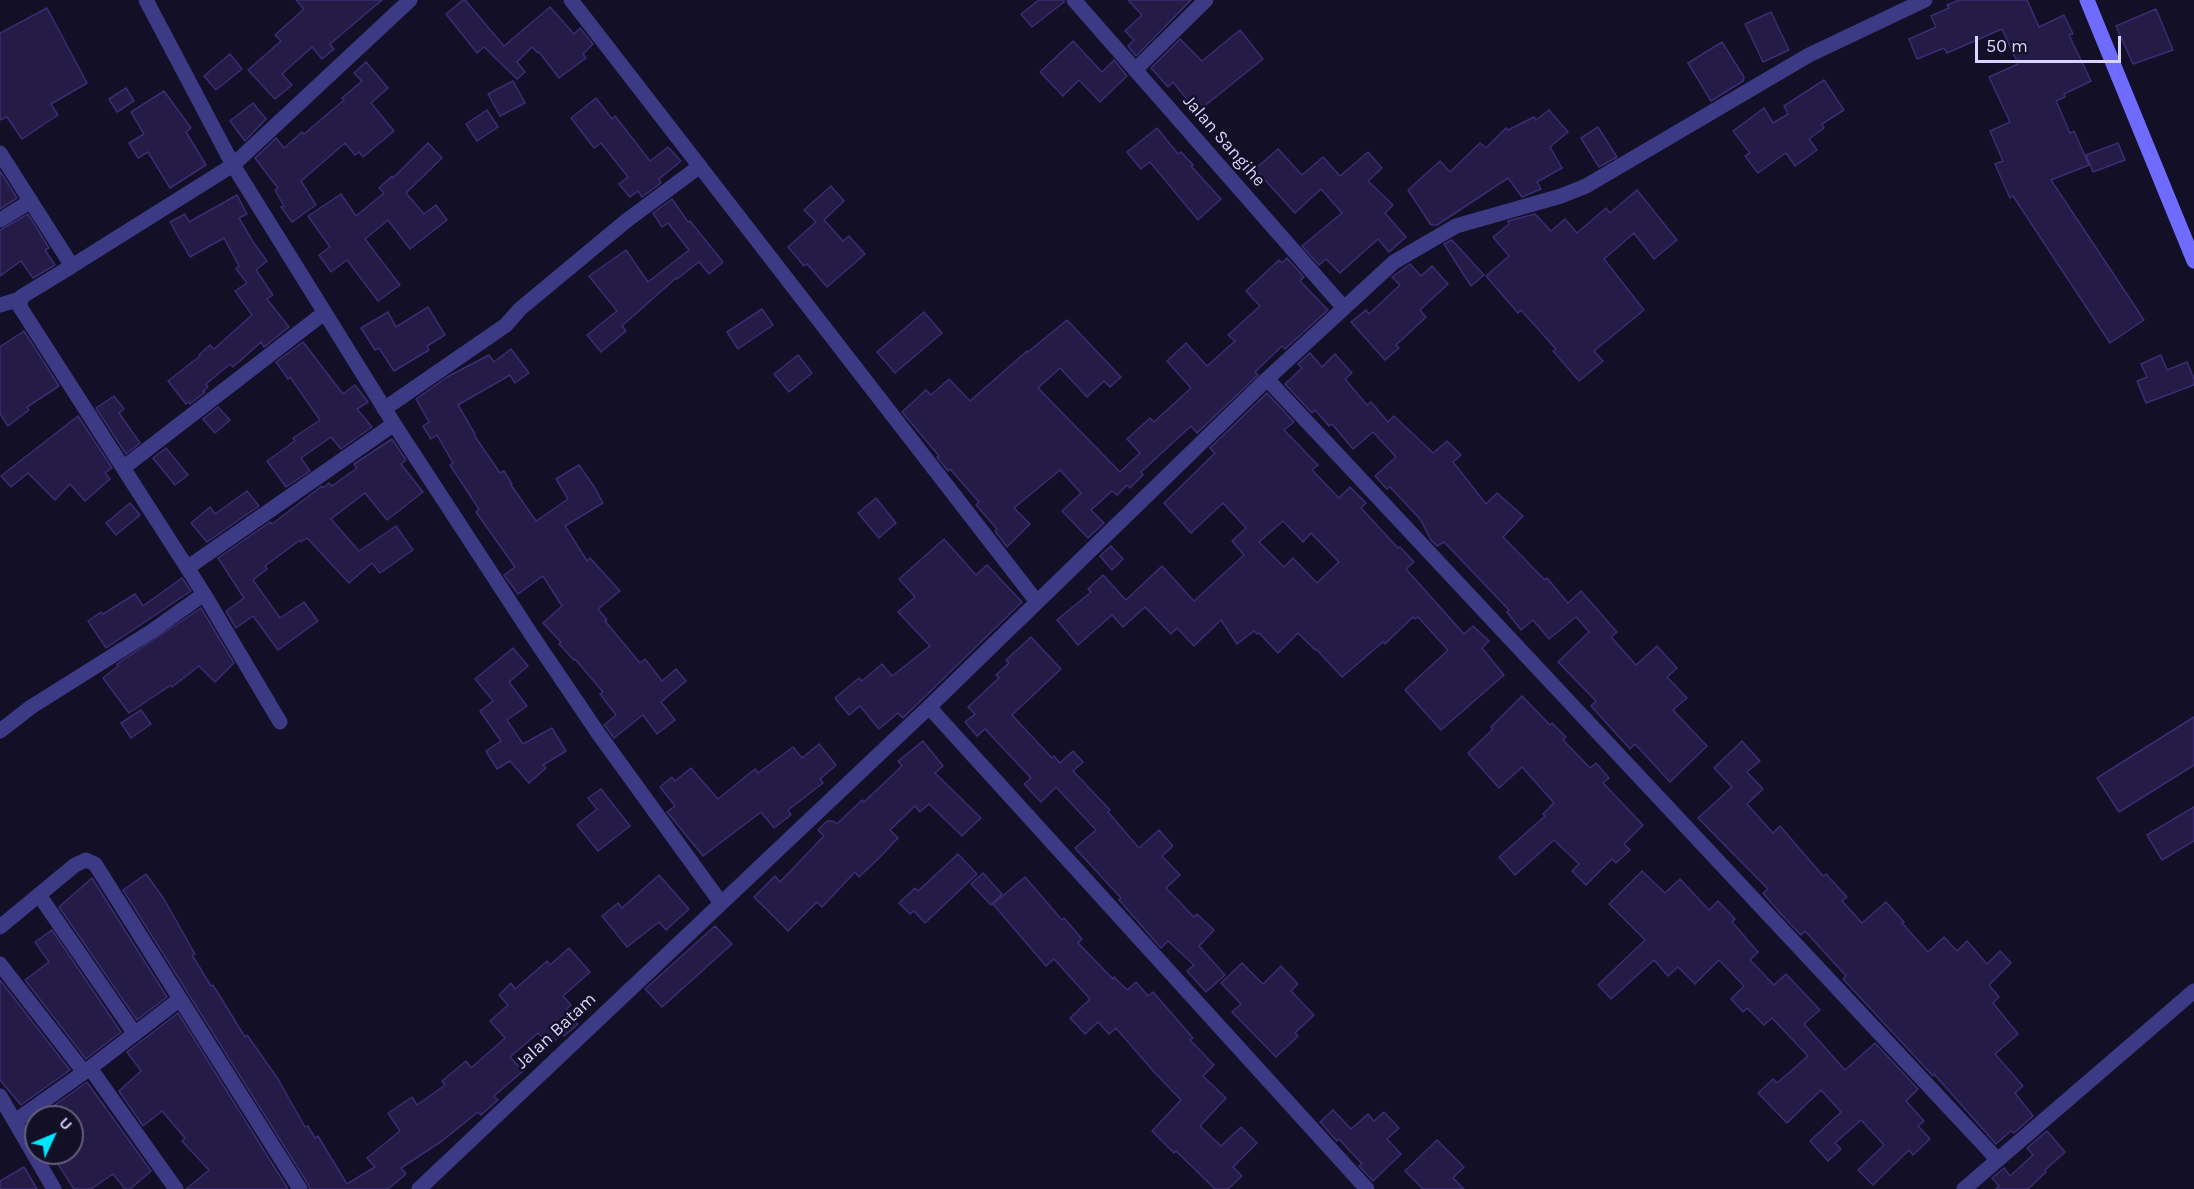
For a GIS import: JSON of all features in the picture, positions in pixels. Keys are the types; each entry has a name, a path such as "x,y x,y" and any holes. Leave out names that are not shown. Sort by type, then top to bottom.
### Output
{"main road":[{"path":"2087,0 2194,261"}],"street":[{"path":"146,0 233,165 384,409 598,733 721,903"},
{"path":"0,305 20,298 233,165 410,0"},
{"path":"571,0 1037,602"},
{"name":"Jalan Sangihe","path":"1074,0 1344,308"},
{"path":"1135,70 1206,0"},
{"name":"Jalan Batam","path":"419,1189 929,707 1267,379 1394,262 1456,226 1561,196 1586,186 1809,55 1926,0"},
{"path":"0,153 72,266"},
{"path":"384,409 506,325 520,309 626,221 700,166"},
{"path":"0,220 31,201"},
{"path":"20,298 20,307 24,315 204,594 280,722"},
{"path":"123,468 324,313"},
{"path":"1267,379 1996,1159"},
{"path":"187,568 394,424"},
{"path":"0,731 31,707 152,631 204,594"},
{"path":"929,707 1367,1189"},
{"path":"0,927 75,865 86,860 92,861 300,1189"},
{"path":"39,895 135,1034"},
{"path":"0,963 87,1070 174,1189"},
{"path":"1964,1189 1996,1159 2194,991"},
{"path":"15,1121 180,999"},
{"path":"0,1096 54,1189"}],"building":[{"path":"296,0 382,0 330,44 334,49 322,59 312,47 282,74 292,85 275,99 248,70 281,41 275,35 304,9"},
{"path":"463,0 504,46 550,7 574,34 580,28 593,44 583,54 586,58 559,78 539,52 532,47 517,62 525,72 517,79 484,47 477,53 446,14"},
{"path":"1039,0 1064,0 1064,2 1032,27 1021,14"},
{"path":"1128,0 1191,0 1136,56 1128,46 1134,40 1125,31 1142,15"},
{"path":"1959,0 2027,0 2039,27 2064,15 2073,34 2069,35 2091,81 2064,94 2065,97 2056,101 2070,133 2074,131 2089,165 2051,180 2144,320 2110,343 2013,196 2010,198 1995,164 2003,161 1990,131 2010,122 1989,77 2018,64 2002,29 1947,53 1944,48 1917,59 1909,39 1936,27 1931,16 1949,8 1947,5"},
{"path":"47,8 87,83 51,104 58,115 22,139 7,117 0,120 0,33"},
{"path":"2156,9 2173,50 2133,64 2116,26"},
{"path":"1771,12 1789,50 1763,62 1745,24"},
{"path":"1240,30 1263,59 1197,112 1173,82 1168,87 1151,68 1180,39 1202,61"},
{"path":"1073,41 1102,72 1114,60 1127,76 1100,102 1079,80 1063,96 1040,72"},
{"path":"1722,42 1744,77 1743,81 1711,101 1688,63"},
{"path":"230,54 242,69 216,90 204,76"},
{"path":"366,62 388,88 371,103 394,131 363,157 359,152 355,155 345,143 301,181 316,205 292,222 281,207 284,206 275,190 278,188 255,158 276,138 284,148 344,100 342,98 362,81 354,73"},
{"path":"1824,80 1844,110 1822,124 1824,128 1809,139 1817,150 1795,166 1786,153 1758,173 1745,156 1750,153 1733,131 1764,108 1773,123 1788,114 1784,106"},
{"path":"513,81 525,103 500,116 488,94"},
{"path":"126,88 134,101 117,112 109,99"},
{"path":"164,91 191,128 186,132 206,165 170,188 148,152 138,158 129,143 144,134 131,112"},
{"path":"596,98 612,119 615,116 650,161 668,147 681,161 659,179 661,183 642,197 638,191 630,197 619,184 628,177 601,143 594,148 571,118"},
{"path":"253,103 266,119 245,141 230,121"},
{"path":"487,110 498,127 477,141 466,124"},
{"path":"1549,110 1568,132 1550,147 1562,168 1537,182 1541,189 1522,197 1508,178 1437,225 1431,225 1408,190 1440,161 1450,172 1480,143 1486,148 1506,128 1508,130 1534,117 1536,120"},
{"path":"1598,127 1617,157 1599,167 1581,138"},
{"path":"1157,128 1178,154 1181,152 1193,165 1191,166 1221,199 1198,220 1150,162 1141,169 1127,152"},
{"path":"428,143 442,158 406,193 424,214 436,205 447,220 410,249 388,220 365,239 400,285 378,301 347,260 331,272 319,255 330,247 308,216 341,194 356,216 384,193 379,188 392,176 393,178"},
{"path":"2118,143 2125,160 2093,172 2086,155"},
{"path":"1278,149 1302,175 1323,157 1340,176 1368,152 1382,168 1368,181 1393,205 1385,213 1406,237 1389,252 1378,239 1340,273 1326,259 1319,265 1302,246 1342,213 1321,189 1295,213 1255,169"},
{"path":"0,171 17,198 0,209"},
{"path":"831,186 844,201 824,220 843,241 849,236 865,254 827,287 807,264 804,266 788,247 816,222 804,210"},
{"path":"1637,190 1677,240 1654,259 1634,233 1604,259 1644,310 1594,351 1603,361 1579,381 1553,351 1556,349 1521,310 1518,313 1486,276 1509,256 1493,237 1509,224 1508,221 1535,214 1551,231 1565,219 1577,233 1606,208 1610,213"},
{"path":"237,195 247,214 239,218 267,261 256,270 273,295 267,299 289,327 264,347 261,342 233,367 230,364 206,384 208,387 203,391 205,392 190,404 189,402 186,404 168,381 200,356 210,345 214,349 252,315 235,291 247,283 236,269 239,266 224,238 190,257 170,222 185,214 189,222"},
{"path":"672,199 688,222 690,221 723,262 709,274 699,262 676,278 622,326 626,331 601,352 587,335 617,311 589,276 626,250 648,282 689,250 668,223 662,227 653,213"},
{"path":"28,214 49,248 45,250 55,265 33,278 21,261 0,276 0,230"},
{"path":"1452,240 1484,275 1471,286 1444,244"},
{"path":"1287,258 1304,277 1300,281 1328,310 1285,349 1282,346 1255,372 1258,375 1197,433 1191,426 1141,472 1143,475 1130,488 1127,485 1117,495 1112,491 1091,510 1104,523 1088,538 1062,511 1081,493 1060,470 1014,508 1030,524 1007,547 995,531 997,529 976,505 979,502 950,469 948,471 937,457 939,456 902,412 926,390 931,395 949,379 970,401 1027,351 1067,320 1121,377 1110,387 1104,381 1087,397 1060,368 1038,388 1120,472 1140,453 1127,439 1150,418 1154,422 1191,388 1167,361 1186,343 1207,366 1235,341 1228,335 1260,306 1246,291 1279,260 1282,263"},
{"path":"1410,264 1421,276 1432,266 1448,284 1420,310 1426,317 1396,345 1399,348 1385,360 1351,322 1366,310 1369,314 1400,285 1392,277"},
{"path":"428,307 445,335 427,346 429,350 394,371 379,348 375,350 361,328 388,312 396,327"},
{"path":"762,309 773,325 738,349 727,332"},
{"path":"924,312 942,333 895,373 877,352"},
{"path":"24,331 59,386 27,407 29,410 8,426 0,414 0,347"},
{"path":"303,342 343,394 355,385 368,402 357,409 372,427 341,449 331,437 301,458 310,471 286,487 267,461 295,441 293,438 320,420 290,377 288,379 276,362"},
{"path":"511,349 529,373 515,383 510,375 458,405 474,435 500,473 504,471 536,521 568,499 556,479 579,465 595,488 603,503 565,526 587,561 590,558 620,591 598,609 607,620 605,621 640,663 645,659 662,681 676,669 686,681 661,702 675,720 657,734 643,715 614,738 604,725 616,715 600,694 603,692 543,623 562,606 543,576 518,594 504,575 515,567 476,512 479,509 450,465 453,463 437,435 431,439 423,426 429,422 416,399 447,377 489,355 494,362"},
{"path":"1310,353 1322,367 1335,354 1352,373 1345,379 1367,405 1371,402 1388,422 1394,416 1433,453 1447,441 1461,455 1453,462 1486,504 1497,493 1523,516 1503,537 1545,580 1547,578 1568,603 1581,591 1617,632 1611,637 1636,665 1657,646 1677,668 1667,677 1687,698 1673,710 1707,746 1670,782 1635,744 1630,749 1591,706 1596,701 1558,662 1589,632 1576,617 1549,639 1533,620 1521,630 1507,612 1509,610 1444,542 1437,546 1431,540 1420,519 1390,487 1387,489 1375,476 1396,457 1373,432 1353,449 1332,424 1329,426 1315,410 1312,413 1285,384 1302,368 1298,364"},
{"path":"798,355 812,373 789,392 774,374"},
{"path":"2161,355 2167,370 2187,362 2194,385 2146,403 2137,381 2147,377 2141,364"},
{"path":"1267,393 1294,422 1284,430 1318,465 1312,470 1339,498 1350,487 1366,503 1361,508 1414,562 1406,569 1464,634 1473,626 1489,641 1482,648 1504,675 1441,730 1405,690 1448,650 1418,617 1415,619 1413,617 1385,644 1383,642 1342,677 1298,633 1278,653 1259,633 1254,631 1237,644 1221,620 1194,646 1177,628 1171,634 1145,607 1123,627 1112,615 1078,645 1057,620 1091,592 1088,589 1103,575 1126,600 1162,566 1194,601 1244,555 1232,541 1246,528 1223,503 1191,533 1164,503 1215,453 1210,448","holes":["1283,521 1303,542 1311,533 1339,562 1317,583 1293,558 1284,567 1259,542"]},
{"path":"114,396 124,409 119,413 140,443 126,454 96,408"},
{"path":"218,407 230,420 215,433 203,419"},
{"path":"78,416 112,468 105,473 110,479 85,501 70,484 55,500 28,473 11,487 1,476"},
{"path":"392,439 406,460 401,464 423,492 387,520 365,493 331,519 359,551 396,526 413,550 380,573 372,563 349,583 307,538 301,542 300,540 265,566 267,569 253,580 280,618 304,602 318,621 278,650 253,616 236,628 226,611 244,598 218,558 270,522 272,524 322,486 323,488 329,483 332,486 357,468 354,464"},
{"path":"166,448 188,475 175,485 153,458"},
{"path":"247,491 259,506 207,542 191,523 210,507 215,514"},
{"path":"876,498 896,523 879,538 858,513"},
{"path":"130,503 140,515 116,535 106,523"},
{"path":"944,539 976,575 987,565 1022,602 903,718 898,713 879,729 860,706 849,715 835,698 859,678 862,681 882,664 892,676 930,646 898,612 915,597 899,579"},
{"path":"1111,546 1123,559 1112,570 1100,556"},
{"path":"182,578 191,591 106,648 88,621 135,594 143,606"},
{"path":"201,608 234,663 215,682 199,666 172,687 171,685 129,713 103,678 118,666 117,664"},
{"path":"1031,637 1061,669 1012,715 1052,758 1054,756 1060,763 1073,751 1083,762 1073,771 1110,810 1108,812 1139,848 1159,830 1173,846 1162,856 1180,875 1166,888 1194,917 1197,914 1214,930 1199,946 1225,975 1206,992 1187,971 1194,965 1168,941 1161,948 1119,900 1121,898 1075,848 1096,830 1056,787 1041,802 1024,784 1031,778 985,729 977,736 965,722 975,714 968,707 999,678 996,675 1009,663 1006,660"},
{"path":"513,648 528,666 509,682 527,706 507,720 523,744 552,728 566,751 543,765 546,768 529,783 510,761 497,769 486,751 501,741 480,711 493,701 475,679"},
{"path":"1522,696 1550,725 1552,723 1566,737 1563,740 1590,768 1596,763 1609,778 1603,783 1643,825 1624,844 1630,850 1616,863 1612,859 1586,885 1572,871 1579,864 1554,840 1515,875 1499,857 1545,816 1543,814 1554,803 1522,767 1499,788 1468,753"},
{"path":"141,710 151,724 131,738 121,723"},
{"path":"2194,717 2194,765 2119,812 2097,778"},
{"path":"923,741 943,766 935,773 981,818 962,836 929,804 920,812 915,806 890,830 898,838 879,858 859,877 855,872 822,907 817,902 788,931 754,897 775,876 780,882 824,836 818,830 827,821 837,824 862,800 864,802 902,766 898,761"},
{"path":"1742,741 1760,761 1747,772 1763,789 1747,804 1773,833 1780,826 1823,876 1826,874 1847,897 1842,901 1862,923 1886,902 1928,952 1944,937 1957,951 1967,941 1987,964 2000,951 2011,963 1989,985 1999,997 1993,1003 2018,1034 1995,1054 2023,1086 2015,1093 2033,1116 2014,1133 2011,1131 1996,1144 1934,1074 1933,1076 1843,979 1846,976 1805,931 1801,935 1780,913 1763,893 1768,889 1698,818 1732,787 1714,768"},
{"path":"819,744 836,765 820,779 823,783 788,810 791,815 774,828 761,812 703,856 667,812 675,806 660,787 672,777 675,781 691,768 718,799 755,769 758,773 793,747 802,758"},
{"path":"601,789 630,826 598,851 577,825 597,809 588,798"},
{"path":"2194,807 2194,841 2162,860 2147,835"},
{"path":"958,854 977,874 925,923 914,911 910,914 899,903 915,888 918,891"},
{"path":"1642,871 1665,893 1680,879 1709,910 1718,901 1735,919 1732,922 1758,952 1750,960 1774,985 1786,974 1820,1010 1804,1024 1845,1070 1875,1043 1918,1089 1906,1101 1924,1121 1918,1126 1930,1139 1913,1155 1909,1150 1873,1185 1858,1170 1884,1145 1861,1120 1835,1143 1841,1149 1828,1161 1810,1141 1841,1112 1821,1090 1787,1123 1758,1093 1773,1079 1777,1083 1808,1056 1772,1018 1764,1025 1747,1008 1743,1012 1731,999 1744,986 1719,960 1695,984 1678,967 1668,976 1654,960 1611,999 1598,985 1645,940 1609,904"},
{"path":"983,873 1002,894 991,905 971,884"},
{"path":"146,874 164,899 195,954 192,955 211,986 213,985 245,1037 247,1035 278,1079 305,1127 308,1126 315,1138 318,1136 347,1184 375,1167 367,1158 400,1131 388,1113 412,1097 417,1105 445,1085 442,1081 466,1061 471,1068 505,1038 490,1021 508,1005 499,995 511,983 515,989 547,961 550,965 569,948 590,972 563,996 571,1005 566,1010 578,1024 550,1045 538,1033 510,1057 523,1071 494,1096 498,1100 481,1115 478,1112 442,1141 401,1168 406,1174 388,1189 310,1189 123,890"},
{"path":"659,875 689,909 666,930 659,922 627,947 602,916 618,903 622,908"},
{"path":"1025,877 1062,920 1064,918 1082,939 1078,943 1113,979 1114,977 1127,990 1136,982 1148,996 1153,992 1193,1038 1190,1040 1214,1065 1203,1076 1226,1098 1200,1126 1221,1146 1241,1127 1257,1143 1233,1167 1242,1176 1228,1189 1215,1189 1152,1131 1181,1100 1116,1028 1109,1034 1098,1022 1085,1034 1070,1018 1090,999 1054,959 1046,966 993,904"},
{"path":"92,878 167,997 137,1020 59,907"},
{"path":"715,926 732,944 662,1007 645,989"},
{"path":"52,930 121,1032 86,1059 25,980 49,962 35,942"},
{"path":"1242,963 1263,984 1281,966 1298,984 1291,991 1314,1015 1295,1033 1298,1036 1276,1057 1232,1012 1241,1004 1221,983"},
{"path":"0,980 70,1070 21,1105 0,1080"},
{"path":"178,1013 288,1189 186,1189 209,1170 182,1141 185,1138 162,1111 143,1126 119,1091 141,1071 127,1052"},
{"path":"87,1082 151,1171 130,1189 125,1189 113,1174 91,1189 74,1189 59,1165 84,1165 84,1105 55,1105"},
{"path":"1333,1110 1351,1129 1368,1114 1374,1121 1384,1112 1399,1128 1387,1139 1401,1154 1373,1181 1359,1166 1362,1164 1320,1122"},
{"path":"2047,1131 2065,1152 2028,1189 1996,1189 1999,1186 1992,1178 2004,1168 2010,1176 2033,1155 2027,1148"},
{"path":"1437,1140 1464,1167 1453,1178 1464,1189 1423,1189 1405,1171"},
{"path":"24,1167 37,1189 0,1189 0,1181"}]}
